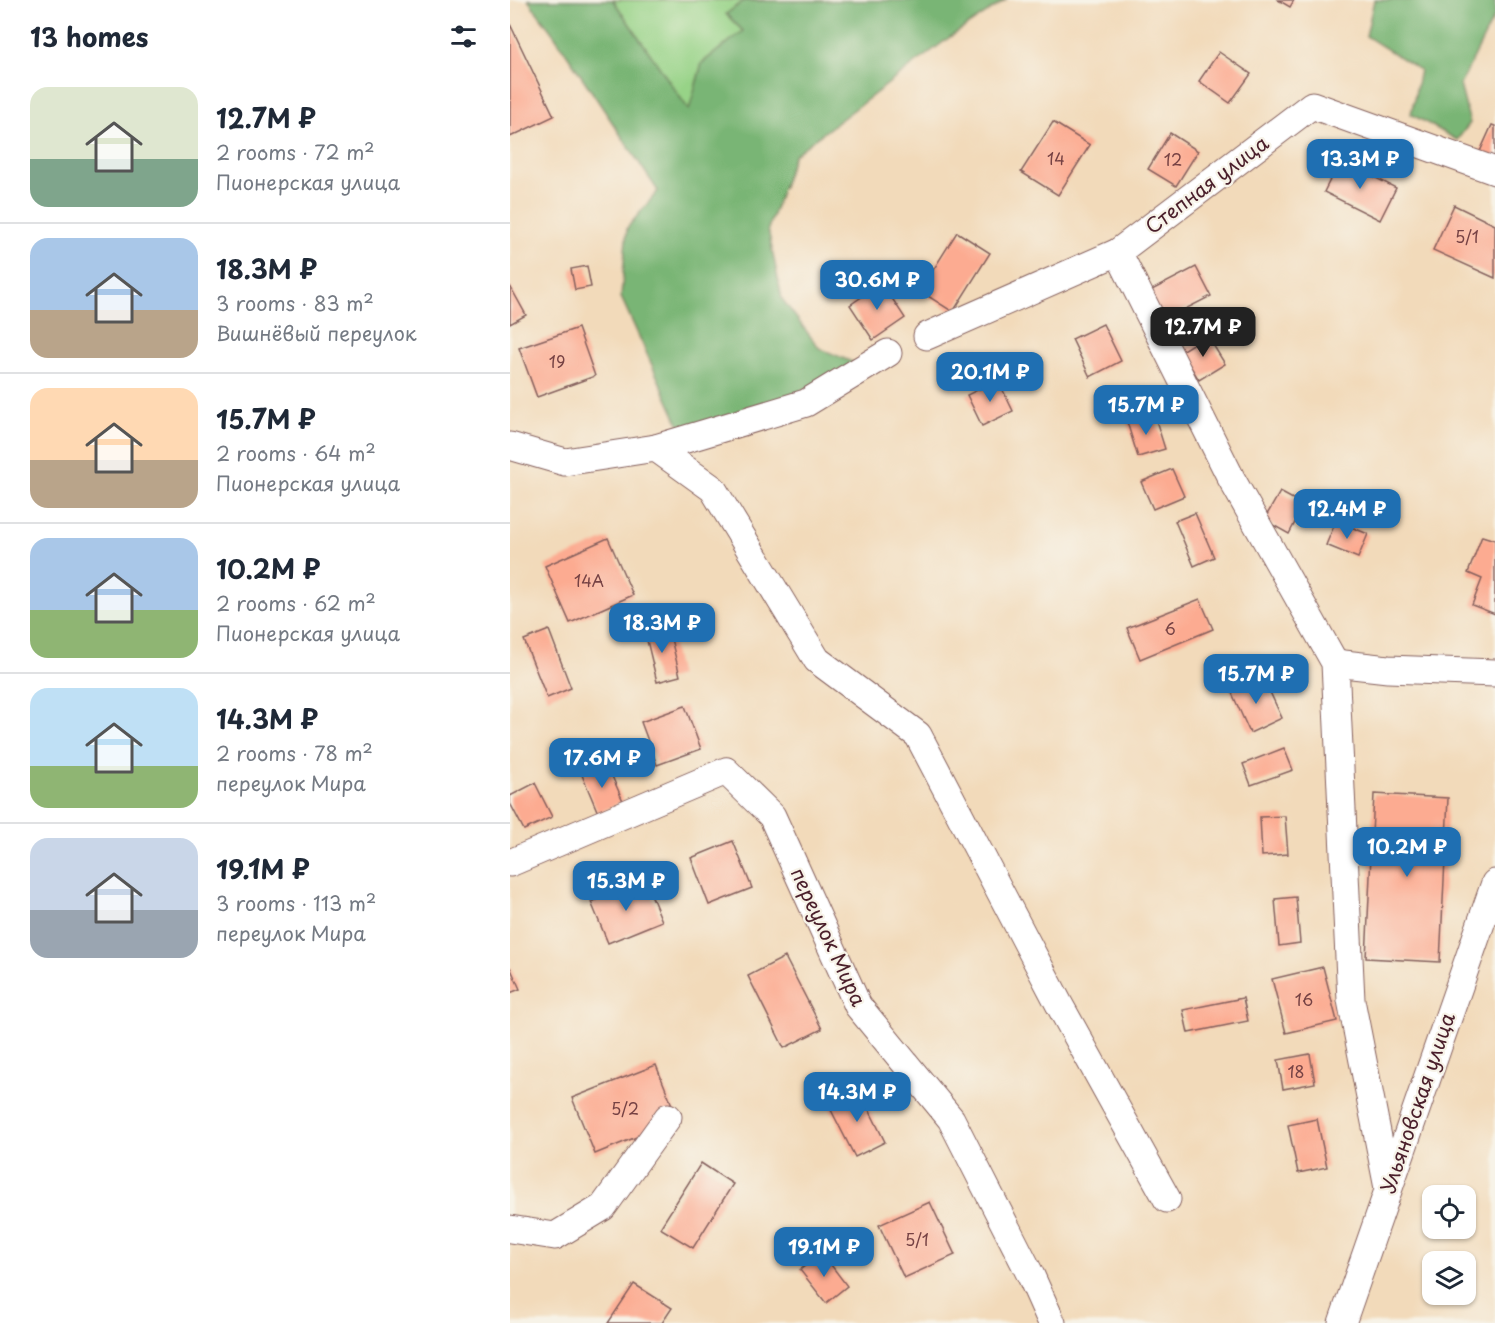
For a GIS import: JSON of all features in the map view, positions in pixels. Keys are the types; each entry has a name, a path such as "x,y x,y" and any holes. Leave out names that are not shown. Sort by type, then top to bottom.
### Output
{"street":[{"name":"Степная улица","path":"1118,252 1312,105 1495,171"},
{"path":"927,336 1118,252 1231,478 1335,663 1351,1000 1388,1188"},
{"path":"510,446 565,462 656,448 806,403 888,353"},
{"path":"656,448 712,489 817,660 918,735 1059,1004 1167,1199"},
{"path":"1335,663 1388,669 1495,673"},
{"name":"переулок Мира","path":"510,863 726,771 772,816 858,1006 951,1119 1031,1276 1052,1323"},
{"name":"Ульяновская улица","path":"1342,1323 1495,883"},
{"path":"510,1229 555,1236 603,1207 668,1117"}],"green space":[{"path":"528,0 613,0 689,110 702,63 743,31 726,14 744,1 1006,0 950,37 794,155 768,229 782,299 819,348 866,368 683,433 621,297 627,228 658,191 554,35"},
{"path":"613,0 766,0 744,1 726,14 743,31 702,63 689,111"},
{"path":"1374,0 1495,0 1495,15 1460,85 1470,123 1457,140 1411,114 1420,70 1366,36"}],"building":[{"path":"1278,0 1294,0 1290,7"},
{"path":"510,24 554,116 510,137"},
{"path":"1219,52 1251,74 1230,103 1199,81"},
{"path":"1053,122 1090,145 1058,195 1021,172"},
{"path":"1492,125 1495,126 1495,164 1478,156"},
{"path":"1170,133 1198,151 1176,186 1148,169"},
{"path":"1340,160 1396,188 1380,220 1324,192"},
{"path":"1454,205 1495,225 1495,278 1433,250"},
{"path":"957,232 990,253 953,312 920,291"},
{"path":"587,266 591,287 575,290 571,269"},
{"path":"1196,267 1211,296 1160,322 1146,293"},
{"path":"882,283 905,318 873,340 850,305"},
{"path":"510,286 526,315 510,324"},
{"path":"1103,324 1121,361 1090,377 1072,339"},
{"path":"578,328 595,376 537,397 519,348"},
{"path":"1207,335 1225,364 1199,380 1181,351"},
{"path":"998,380 1013,411 982,426 967,395"},
{"path":"1154,414 1165,449 1138,457 1127,422"},
{"path":"1172,469 1184,496 1153,509 1141,482"},
{"path":"1280,492 1304,505 1289,534 1264,520"},
{"path":"1195,513 1214,557 1194,566 1175,521"},
{"path":"1336,521 1368,534 1358,558 1326,545"},
{"path":"1482,536 1495,540 1495,614 1472,605 1482,579 1468,573"},
{"path":"608,538 633,595 570,623 545,566"},
{"path":"1200,599 1213,629 1140,659 1127,628"},
{"path":"668,626 680,676 657,682 645,632"},
{"path":"549,630 571,688 547,698 524,640"},
{"path":"1263,677 1282,718 1250,733 1231,691"},
{"path":"685,706 701,749 657,765 641,722"},
{"path":"1284,748 1293,770 1251,785 1243,764"},
{"path":"607,765 623,801 598,813 582,775"},
{"path":"535,783 552,817 524,830 510,803 510,796"},
{"path":"1374,794 1448,798 1440,962 1366,958"},
{"path":"1285,816 1288,854 1262,856 1260,817"},
{"path":"733,841 752,888 709,905 691,858"},
{"path":"645,880 662,921 608,943 591,902"},
{"path":"1296,897 1300,943 1279,946 1275,899"},
{"path":"785,957 822,1029 784,1048 748,976"},
{"path":"510,967 520,989 510,993"},
{"path":"1323,967 1337,1021 1286,1033 1272,979"},
{"path":"1243,998 1248,1021 1188,1033 1183,1010"},
{"path":"1310,1054 1315,1083 1283,1089 1278,1060"},
{"path":"656,1065 678,1120 595,1154 572,1098"},
{"path":"859,1089 885,1142 855,1157 828,1104"},
{"path":"1317,1119 1327,1167 1298,1173 1288,1125"},
{"path":"701,1163 733,1184 693,1248 660,1228"},
{"path":"930,1202 955,1255 904,1278 879,1225"},
{"path":"822,1253 847,1286 826,1303 800,1270"},
{"path":"634,1284 672,1308 662,1323 608,1323"}]}
